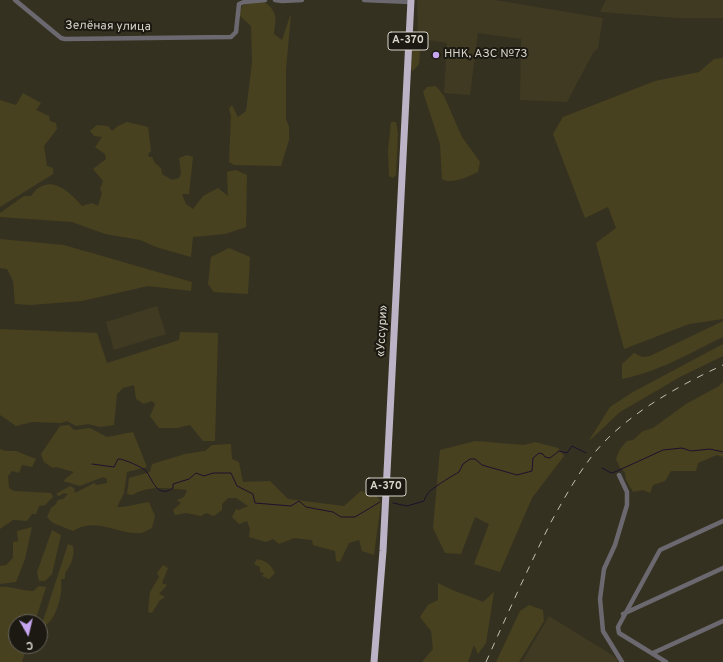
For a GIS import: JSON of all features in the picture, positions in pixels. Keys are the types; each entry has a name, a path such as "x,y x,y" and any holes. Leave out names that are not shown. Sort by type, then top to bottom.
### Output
{"highway":[{"name":"«Уссури»","path":"374,662 383,559 411,1"}],"street":[{"name":"Зелёная улица","path":"15,0 61,38 230,37 236,32 239,4 244,2 265,0"},
{"path":"275,0 282,2 302,0"},
{"path":"364,0 411,1"},
{"path":"619,475 628,492 627,505 615,545 604,569 600,599 603,631 622,662"},
{"path":"666,662 617,631 623,614 660,550 723,520"},
{"path":"623,614 723,568"},
{"path":"653,653 723,620"}],"shaded area":[{"path":"417,0 495,0 603,18 598,48 593,53 567,102 520,100 521,39 478,33 470,95 444,93 447,43 427,40 418,33"},
{"path":"606,0 723,0 723,18 677,18 600,12"},
{"path":"264,1 274,12 274,34 282,40 291,15 286,69 286,119 289,127 289,140 281,166 234,165 229,162 231,116 229,109 232,105 238,117 246,111 252,63 251,26 239,15 242,6 248,3"},
{"path":"415,41 420,49 419,64 413,71 411,70 412,42"},
{"path":"723,58 723,319 689,324 624,349 596,243 616,228 608,207 585,218 553,134 563,117 655,81 699,72 714,59"},
{"path":"436,86 444,96 462,137 480,162 478,172 465,178 451,181 442,179 440,144 423,92 427,87"},
{"path":"23,93 41,103 36,110 49,116 50,121 56,123 57,129 44,146 47,166 53,168 53,174 0,207 0,100 16,105"},
{"path":"127,122 148,127 151,151 148,154 149,157 152,157 155,163 161,168 162,174 172,180 179,178 181,173 179,158 187,155 193,157 189,194 182,194 186,204 193,209 203,196 218,188 228,196 227,172 236,170 247,175 246,227 225,234 193,237 191,257 156,247 140,240 105,234 72,222 0,217 0,213 24,196 31,196 37,189 44,185 51,184 64,189 82,206 92,203 98,206 102,193 100,189 103,181 93,169 106,159 105,154 95,147 102,137 94,136 90,131 97,125 108,126 112,131 118,126"},
{"path":"391,122 396,122 398,134 396,175 393,178 389,176 388,151"},
{"path":"0,239 64,245 192,282 191,291 148,286 82,301 31,305 15,304 13,281 7,269 0,268"},
{"path":"229,248 250,257 248,294 214,292 208,284 211,257"},
{"path":"157,306 166,334 114,350 106,322"},
{"path":"723,321 723,337 661,367 622,379 622,364 634,353 642,357 650,356"},
{"path":"0,329 97,333 107,363 179,340 180,332 218,333 215,441 203,441 190,425 177,428 159,428 150,416 155,404 152,401 144,404 136,399 134,385 123,388 117,394 114,425 100,427 88,424 76,426 67,421 61,423 32,422 16,426 0,415"},
{"path":"723,344 723,356 680,377 620,412 588,442 610,407 633,392"},
{"path":"723,382 723,457 717,455 698,463 696,471 671,471 665,481 653,485 650,493 643,490 633,492 626,480 625,473 619,466 616,459 620,449 627,441 633,440 643,431 653,428 686,404 719,386"},
{"path":"69,425 74,430 90,428 107,437 133,432 147,467 127,472 124,493 117,507 149,502 155,516 152,528 141,533 132,533 107,527 90,525 73,531 53,523 47,517 51,508 58,500 63,499 68,494 64,493 59,496 56,494 70,486 74,488 75,493 94,483 97,485 107,483 107,479 103,477 80,486 63,481 74,472 56,467 53,468 44,462 41,454 60,426"},
{"path":"475,441 524,445 535,442 558,448 564,456 532,498 500,572 474,564 489,524 475,517 461,554 445,553 433,528 440,450"},
{"path":"231,444 232,459 239,462 243,482 270,481 288,499 344,506 361,491 377,496 381,502 374,555 362,551 359,540 349,543 340,562 336,561 335,551 313,545 312,540 294,538 279,544 273,539 266,542 249,537 250,529 247,521 239,524 232,517 236,509 239,510 248,506 236,498 228,498 222,504 222,510 214,516 206,513 201,516 186,513 175,515 173,510 181,503 177,500 184,497 187,490 152,488 132,495 127,494 129,478 150,472 152,464 185,454 205,451 212,445"},
{"path":"0,449 6,451 16,451 36,459 32,467 22,465 19,473 12,471 8,476 9,488 14,491 51,493 53,497 45,505 39,506 36,514 32,514 27,521 13,520 0,529"},
{"path":"32,527 25,559 16,582 0,584 0,566 6,565 13,558 13,542 18,541 17,531"},
{"path":"52,530 61,535 52,574 45,581 39,581 37,572"},
{"path":"68,544 73,546 72,560 65,573 65,578 61,580 61,592 56,611 48,623 48,614 45,614"},
{"path":"257,559 270,565 275,573 269,579 262,576 264,573 260,572 260,567 254,564"},
{"path":"163,565 168,568 162,583 167,585 159,594 164,596 164,598 160,600 152,613 148,612 150,592 159,577 157,573"},
{"path":"438,583 483,602 494,592 486,643 478,654 474,645 468,662 422,662 433,649 431,631 420,617 428,605 438,600"},
{"path":"39,586 46,587 38,614 8,614 8,654 24,654 22,662 0,662 0,587 33,591"},
{"path":"529,605 543,610 544,621 519,662 496,662 520,611"},
{"path":"549,616 617,658 617,662 522,662"}],"waterway":[{"path":"393,503 407,506 424,501 431,490 459,472 463,464 470,459 475,459 482,465 517,475 532,471 533,458 539,453 550,458 559,451 567,453 572,446 586,453"},
{"path":"602,468 611,473 615,472 663,450 682,448 691,451 710,449 723,452"},
{"path":"92,464 114,467 118,459 128,462 146,471 156,487 163,491 168,491 173,488 173,484 189,479 196,473 204,476 213,473 231,473 237,486 253,494 255,503 291,506 299,501 306,507 333,512 341,517 355,517 380,502"}],"railway":[{"path":"486,662 551,522 589,459 609,438 638,413 672,391 723,365"}],"place":[{"name":"ННК, АЗС №73","path":"436,55"}]}
